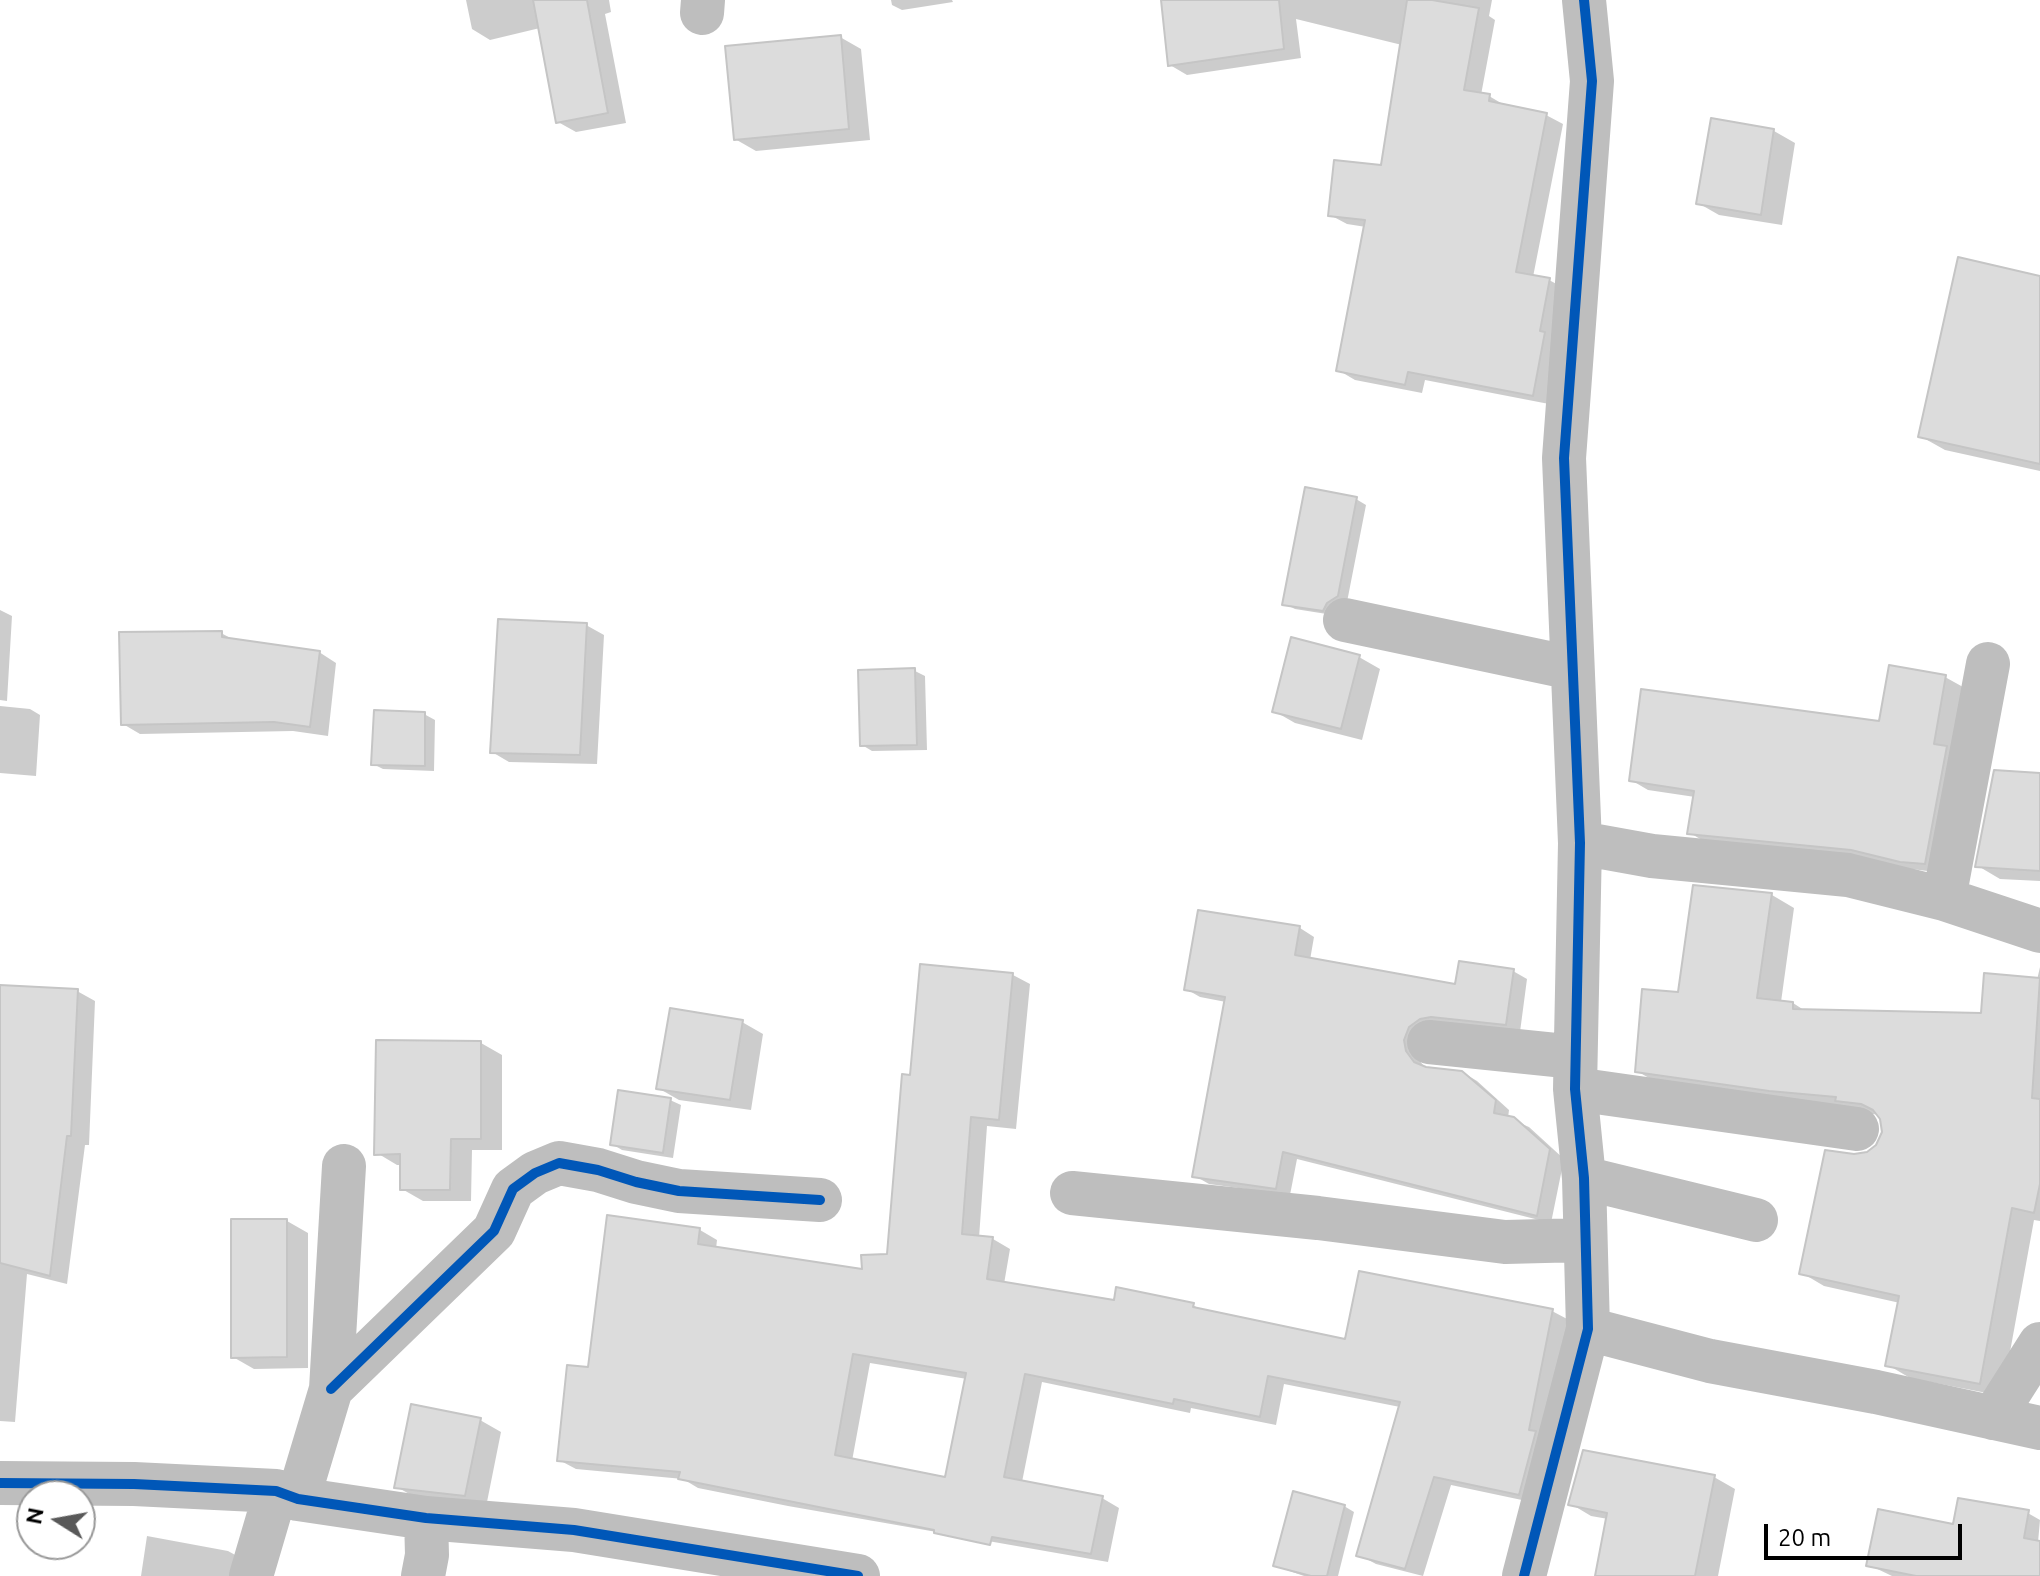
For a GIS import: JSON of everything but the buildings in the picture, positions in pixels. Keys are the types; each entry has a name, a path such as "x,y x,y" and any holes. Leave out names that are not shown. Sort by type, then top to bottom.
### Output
{"street":[{"path":"1524,1576 1588,1329 1584,1178 1575,1073 1580,843 1564,458 1592,81 1584,0"},
{"path":"1345,620 1572,668"},
{"path":"1944,899 1988,664"},
{"path":"1580,843 1652,856 1848,875 1944,899 2040,931"},
{"path":"1429,1042 1857,1129"},
{"path":"331,1389 494,1231 513,1189 535,1173 559,1163 679,1191 820,1200"},
{"path":"251,1576 331,1389 344,1166"},
{"path":"1584,1178 1756,1220"},
{"path":"1072,1193 1318,1218 1505,1242 1584,1240"},
{"path":"1588,1329 1710,1361 1876,1392 2040,1428"},
{"path":"1993,1418 2040,1344"},
{"path":"0,1483 134,1484 287,1495 426,1518 574,1530 858,1576"},
{"path":"423,1576 427,1555 426,1518"}],"cycle path":[{"path":"1524,1576 1588,1329 1584,1178 1575,1089 1580,843 1564,458 1592,81 1584,0"},
{"path":"331,1389 494,1231 513,1189 535,1173 559,1163 679,1191 820,1200"},
{"path":"0,1483 134,1484 276,1491 298,1499 426,1518 574,1530 858,1576"}]}
